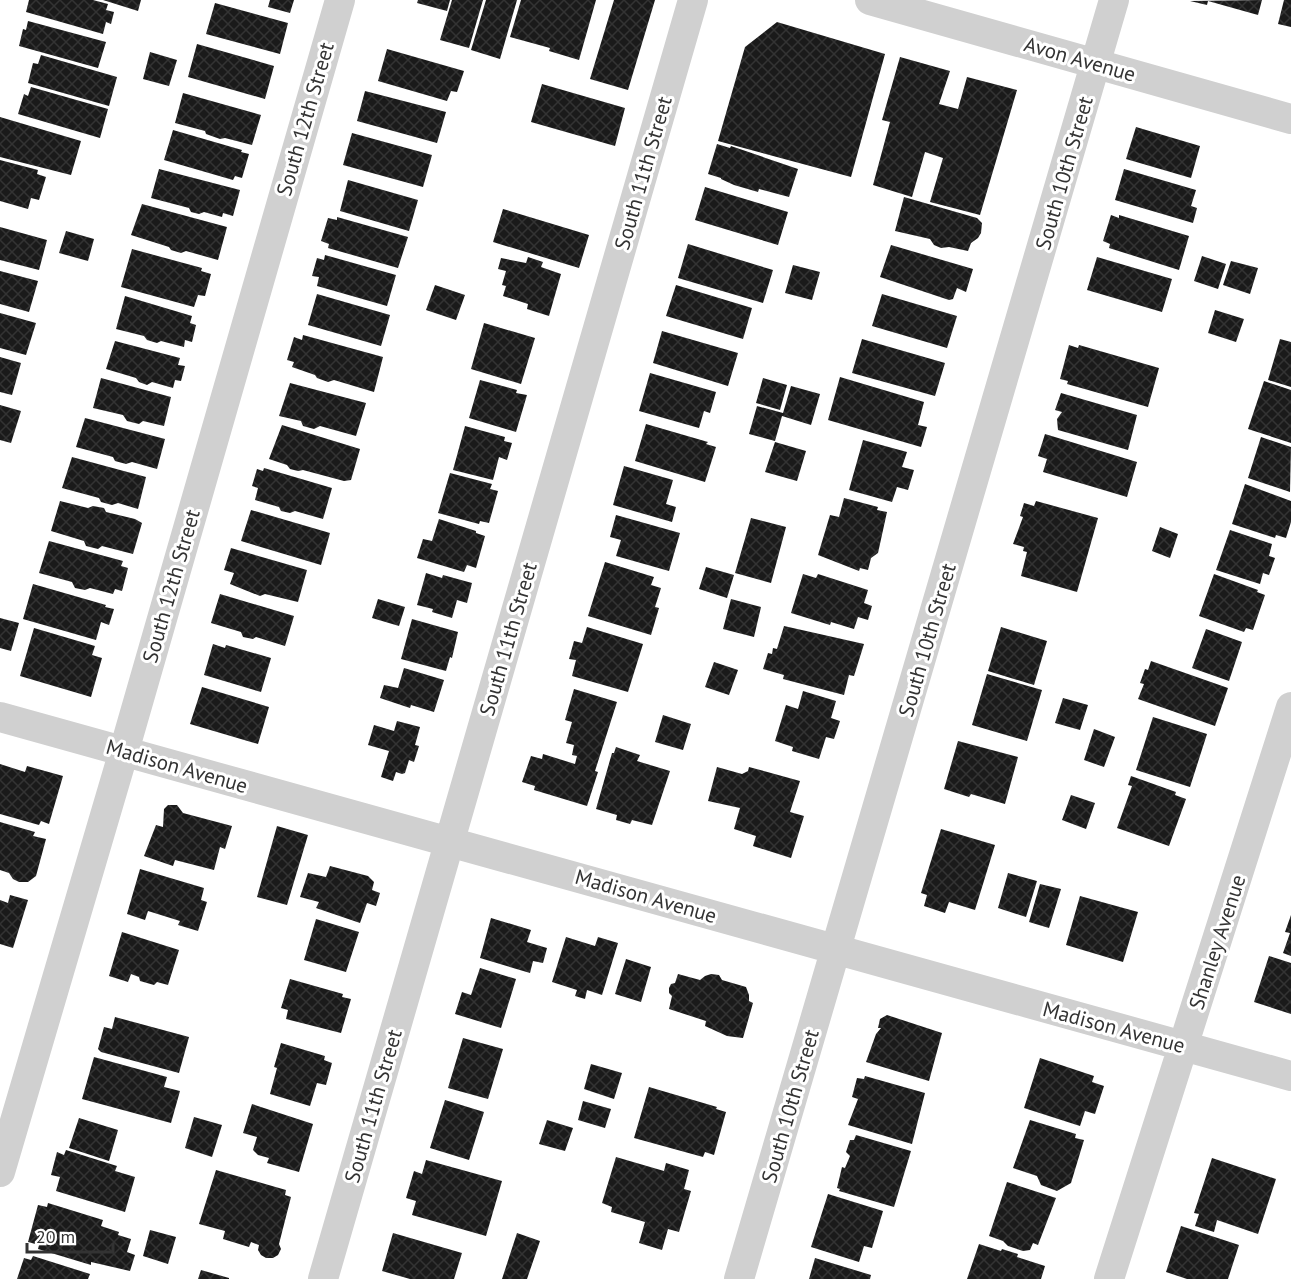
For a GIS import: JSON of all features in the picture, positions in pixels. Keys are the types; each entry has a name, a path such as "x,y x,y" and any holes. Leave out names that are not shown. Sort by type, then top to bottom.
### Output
{"street":[{"name":"South 12th Street","path":"0,1172 340,0"},
{"name":"South 11th Street","path":"323,1279 693,0"},
{"name":"Avon Avenue","path":"870,0 1291,118"},
{"name":"South 10th Street","path":"740,1279 1114,0"},
{"name":"Shanley Avenue","path":"1109,1279 1291,707"},
{"name":"Madison Avenue","path":"0,717 1291,1076"}],"building":[{"path":"29,0 93,0 108,4 106,10 114,12 111,24 106,22 103,34 26,12"},
{"path":"103,0 141,0 138,11"},
{"path":"270,0 294,0 290,13 268,7"},
{"path":"418,0 450,0 447,11 417,3"},
{"path":"452,0 483,0 469,48 440,40"},
{"path":"486,0 517,0 500,59 471,50"},
{"path":"521,0 596,0 579,60 549,51 550,48 510,37"},
{"path":"614,0 655,0 628,90 590,79"},
{"path":"1262,0 1258,15 1208,1 1207,5 1190,1"},
{"path":"1284,0 1291,0 1291,27 1278,24"},
{"path":"215,3 288,23 280,54 206,34"},
{"path":"28,21 106,42 98,68 19,46 23,29 26,30"},
{"path":"777,22 885,54 851,177 718,141 745,47"},
{"path":"197,44 274,66 265,99 188,77"},
{"path":"387,49 464,71 457,92 451,91 447,101 378,81"},
{"path":"150,52 177,60 169,86 143,79"},
{"path":"41,55 117,77 109,106 28,83 33,63 38,64"},
{"path":"900,57 950,71 939,104 958,109 967,77 1017,90 980,215 930,202 943,158 925,152 912,197 873,185 890,122 882,120"},
{"path":"542,84 625,108 615,146 531,122"},
{"path":"31,87 108,109 100,138 18,114 24,94 28,96"},
{"path":"365,91 446,112 437,143 357,121"},
{"path":"183,93 261,115 252,145 225,138 220,139 206,134 205,131 175,123"},
{"path":"0,117 81,141 71,175 0,157"},
{"path":"1136,127 1200,146 1191,178 1126,159"},
{"path":"173,130 249,154 242,178 235,176 233,180 164,160"},
{"path":"352,133 432,155 423,187 343,165"},
{"path":"717,144 730,148 731,146 798,169 789,197 759,189 758,192 708,174"},
{"path":"0,160 38,170 37,174 46,177 39,200 31,198 28,209 0,201"},
{"path":"159,169 240,190 233,216 223,213 222,217 204,212 199,214 191,212 189,208 151,198"},
{"path":"1124,169 1196,190 1191,206 1197,208 1193,223 1115,200"},
{"path":"348,180 418,200 409,231 340,211"},
{"path":"705,187 788,212 778,245 695,220"},
{"path":"904,197 977,218 982,223 981,233 971,243 968,251 949,247 941,248 934,245 930,239 895,231"},
{"path":"142,204 227,227 218,260 186,251 181,253 131,235"},
{"path":"503,209 589,235 579,268 493,242"},
{"path":"1111,215 1119,218 1119,215 1189,236 1179,270 1109,248 1110,244 1103,241"},
{"path":"337,217 408,237 398,268 328,248 329,244 321,241 328,218 337,220"},
{"path":"0,227 47,240 39,270 0,260"},
{"path":"66,231 94,239 88,261 59,253"},
{"path":"688,244 773,270 763,303 678,278"},
{"path":"891,245 973,269 966,292 957,288 953,299 949,300 880,277"},
{"path":"132,249 202,268 201,271 211,274 205,296 198,295 194,307 121,287"},
{"path":"325,255 396,275 387,306 317,286 319,277 312,276 317,258 324,260"},
{"path":"1202,256 1226,264 1218,289 1194,281"},
{"path":"528,257 543,262 541,267 561,274 549,316 527,309 528,304 503,296 506,286 502,285 506,271 498,269 501,258 526,263"},
{"path":"1097,257 1172,279 1162,312 1087,290"},
{"path":"1231,261 1258,268 1250,294 1223,285"},
{"path":"793,265 820,272 812,300 785,293"},
{"path":"0,271 38,281 29,312 0,304"},
{"path":"435,285 465,295 456,320 426,310"},
{"path":"676,285 752,308 743,339 666,316"},
{"path":"317,294 390,315 381,346 308,325"},
{"path":"882,294 957,316 947,348 872,326"},
{"path":"125,296 192,316 190,323 196,325 192,342 185,340 184,347 161,341 157,343 147,340 144,336 116,329"},
{"path":"1215,310 1244,319 1236,342 1208,333"},
{"path":"0,313 36,323 26,355 0,348"},
{"path":"484,323 535,338 521,384 471,369"},
{"path":"662,331 738,353 728,386 653,363"},
{"path":"303,335 383,357 374,392 334,380 328,382 292,367 294,362 287,360 294,337 302,340"},
{"path":"862,339 945,363 935,396 852,373"},
{"path":"1280,339 1291,342 1291,387 1268,380"},
{"path":"115,341 180,358 178,365 185,366 181,381 175,380 173,388 152,382 147,385 136,378 106,369"},
{"path":"1069,345 1078,348 1079,345 1159,368 1148,407 1067,384 1068,381 1060,379"},
{"path":"0,357 21,363 12,395 0,392"},
{"path":"650,373 716,392 710,413 704,411 699,428 639,411"},
{"path":"840,377 924,402 918,425 927,427 921,447 828,420"},
{"path":"101,378 171,397 164,426 143,421 139,424 127,421 123,415 93,408"},
{"path":"763,378 787,385 780,410 756,403"},
{"path":"480,380 527,395 516,432 469,418"},
{"path":"1264,381 1291,390 1291,443 1248,429"},
{"path":"290,383 366,403 356,436 320,426 314,429 303,426 301,421 279,416"},
{"path":"791,386 820,394 811,425 782,416 775,441 749,434 757,406 783,413"},
{"path":"1061,393 1137,415 1128,450 1058,430 1057,419 1062,412 1055,410"},
{"path":"0,405 21,411 11,443 0,440"},
{"path":"85,418 165,439 157,469 132,462 126,464 115,461 113,457 76,447"},
{"path":"646,424 708,442 706,444 716,447 705,482 635,461"},
{"path":"282,425 360,449 351,480 344,481 303,470 290,469 287,465 269,459"},
{"path":"465,426 505,437 504,441 512,443 507,460 499,457 493,480 453,470"},
{"path":"1045,434 1137,462 1127,497 1043,472 1047,459 1038,456"},
{"path":"1261,437 1291,447 1290,492 1248,478"},
{"path":"863,440 907,452 902,467 914,470 908,490 897,487 892,502 849,490"},
{"path":"775,442 806,451 797,481 765,472"},
{"path":"72,457 146,477 138,509 118,503 112,505 101,502 99,498 62,488"},
{"path":"624,466 673,480 666,504 676,507 672,522 613,505"},
{"path":"264,468 332,488 323,519 295,511 290,513 281,511 279,507 255,500 258,488 252,486 257,469 263,471"},
{"path":"450,473 492,484 490,489 498,491 489,523 480,521 479,524 438,513"},
{"path":"1245,484 1291,501 1291,522 1286,538 1276,535 1275,538 1232,524"},
{"path":"844,498 878,507 877,510 887,512 878,553 871,558 868,570 860,568 859,571 818,555 830,515 839,517"},
{"path":"60,501 88,508 93,506 104,508 106,512 142,523 133,554 102,546 98,549 86,546 84,541 51,531"},
{"path":"1036,501 1098,518 1077,592 1021,576 1027,552 1023,551 1024,547 1013,544 1023,517 1020,516 1024,503 1034,506"},
{"path":"251,510 330,533 321,565 241,541"},
{"path":"616,515 680,533 669,571 616,556 621,540 610,537"},
{"path":"751,518 786,527 771,583 735,573"},
{"path":"439,519 485,536 476,568 467,565 464,572 417,558 423,539 432,541"},
{"path":"1160,527 1178,534 1170,558 1152,551"},
{"path":"1230,530 1272,544 1269,556 1275,558 1269,575 1263,573 1260,584 1216,570"},
{"path":"49,541 123,561 121,566 128,568 122,591 115,589 113,594 90,588 85,590 75,588 72,582 39,573"},
{"path":"231,548 307,570 298,602 265,594 260,596 230,584 234,573 224,570"},
{"path":"605,562 654,577 651,585 661,588 655,607 659,608 651,635 588,616"},
{"path":"706,567 734,575 727,598 699,589"},
{"path":"426,573 472,583 467,603 457,600 452,618 432,612 433,609 417,605"},
{"path":"803,574 816,578 818,574 868,590 864,603 872,606 868,620 858,617 854,629 831,622 830,625 791,613"},
{"path":"1214,574 1258,590 1257,592 1265,595 1253,630 1246,628 1244,632 1199,616"},
{"path":"33,584 114,609 109,625 101,622 96,640 23,619"},
{"path":"220,594 294,616 285,646 256,637 253,639 243,637 241,632 211,623"},
{"path":"378,599 405,607 399,626 372,618"},
{"path":"731,599 761,607 754,637 723,629"},
{"path":"0,618 19,623 11,651 0,648"},
{"path":"412,619 458,632 452,658 450,657 446,671 401,659"},
{"path":"784,626 864,644 854,676 849,675 844,695 783,679 784,675 763,669 768,653 772,654 773,648 777,649"},
{"path":"587,627 643,644 628,692 572,676 576,660 569,659 574,641 582,643"},
{"path":"1001,627 1047,641 1034,685 988,671"},
{"path":"34,628 95,646 92,655 102,658 91,697 20,676"},
{"path":"1206,629 1242,642 1229,681 1192,668"},
{"path":"213,644 225,648 226,645 271,658 261,692 204,675"},
{"path":"1151,661 1228,688 1215,726 1138,699 1144,684 1140,683"},
{"path":"714,662 738,670 729,695 705,687"},
{"path":"404,668 444,680 434,712 411,705 410,708 380,698 384,685 398,688"},
{"path":"987,674 1042,690 1027,741 972,725"},
{"path":"202,687 269,707 258,744 190,724"},
{"path":"574,689 617,702 595,771 598,772 587,806 534,790 535,786 522,782 531,756 542,759 543,754 575,764 577,756 572,755 574,745 566,743 572,722 565,720"},
{"path":"803,691 836,701 831,718 840,721 834,739 826,737 819,759 792,751 793,747 775,741 786,705 798,709"},
{"path":"1063,698 1088,705 1080,730 1055,723"},
{"path":"663,715 691,724 683,750 655,742"},
{"path":"1153,717 1207,734 1190,787 1136,770"},
{"path":"397,721 420,727 415,745 419,746 414,762 409,760 405,773 396,772 393,781 381,777 389,751 368,745 374,725 394,731"},
{"path":"1094,729 1115,737 1104,767 1084,760"},
{"path":"958,741 1018,757 1005,804 944,789"},
{"path":"616,747 640,755 637,761 670,771 652,825 632,820 630,824 616,820 617,815 596,809 612,753"},
{"path":"0,764 25,772 27,766 63,776 49,824 41,821 39,825 0,814"},
{"path":"717,767 742,774 748,771 749,767 800,781 790,812 804,816 791,858 753,846 756,836 734,829 740,808 708,801"},
{"path":"1131,776 1176,792 1175,795 1186,799 1169,846 1117,828 1132,786 1128,785"},
{"path":"1071,795 1095,803 1086,829 1062,820"},
{"path":"168,805 177,805 183,813 232,826 225,849 220,847 214,870 175,860 173,866 144,856 156,825 163,827 164,809"},
{"path":"0,822 35,832 33,836 46,839 36,876 28,882 19,882 9,873 0,870"},
{"path":"277,826 308,835 287,905 257,897"},
{"path":"941,829 995,845 975,910 949,902 945,913 924,906 927,895 921,893"},
{"path":"330,866 368,876 374,882 372,890 380,893 376,906 367,903 360,923 316,908 319,902 300,897 308,873 326,877"},
{"path":"140,869 204,888 201,900 207,902 198,931 178,925 180,921 148,911 145,920 127,914"},
{"path":"1008,873 1037,881 1026,917 998,908"},
{"path":"1040,884 1061,889 1049,928 1029,922"},
{"path":"10,895 28,900 13,948 0,944 0,900 8,903"},
{"path":"1080,896 1138,912 1123,962 1066,945"},
{"path":"1291,915 1291,956 1283,953 1290,933 1285,932"},
{"path":"491,918 531,930 527,942 547,948 543,963 533,961 530,973 480,958"},
{"path":"316,919 359,932 346,972 304,960"},
{"path":"122,932 179,950 168,985 157,982 154,985 140,981 139,977 131,974 128,982 109,976"},
{"path":"566,937 595,946 598,937 618,943 602,995 587,990 585,999 575,996 577,990 552,982"},
{"path":"1269,956 1291,963 1291,1014 1254,1002"},
{"path":"626,959 651,967 641,1002 615,994"},
{"path":"480,968 516,979 501,1028 455,1014 462,992 471,995"},
{"path":"678,974 700,980 711,974 719,975 722,980 746,987 749,1001 753,1003 743,1038 727,1036 705,1026 706,1021 669,1009 672,996 669,988 675,983"},
{"path":"290,979 343,994 342,997 351,999 341,1033 286,1019 288,1010 281,1008"},
{"path":"887,1015 942,1033 929,1081 866,1062 876,1034 881,1028 878,1028 880,1019"},
{"path":"115,1017 189,1037 179,1073 101,1052 98,1049 104,1027 112,1029"},
{"path":"463,1038 503,1049 488,1099 448,1088"},
{"path":"281,1043 325,1056 324,1060 332,1063 326,1085 317,1083 310,1106 270,1094"},
{"path":"94,1057 167,1077 164,1087 180,1091 171,1123 82,1099"},
{"path":"1040,1058 1094,1076 1092,1082 1104,1086 1095,1114 1085,1111 1080,1126 1024,1108"},
{"path":"591,1064 622,1073 614,1099 584,1089"},
{"path":"865,1076 925,1093 912,1144 848,1125 858,1099 852,1097 857,1078 864,1079"},
{"path":"649,1087 717,1107 716,1109 726,1112 714,1155 705,1152 703,1157 634,1138"},
{"path":"445,1100 484,1112 469,1160 430,1148"},
{"path":"583,1101 611,1109 605,1128 578,1120"},
{"path":"252,1104 313,1124 299,1172 267,1163 269,1158 258,1155 253,1150 257,1137 243,1133"},
{"path":"194,1117 222,1125 212,1157 185,1148"},
{"path":"79,1118 118,1130 109,1161 69,1148"},
{"path":"547,1120 573,1128 565,1151 539,1144"},
{"path":"1030,1120 1076,1134 1075,1138 1084,1140 1071,1183 1057,1191 1041,1185 1037,1176 1013,1168"},
{"path":"856,1135 911,1151 894,1207 839,1191 840,1189 837,1188 842,1167 845,1168 850,1156 846,1152 850,1140 854,1140"},
{"path":"66,1150 117,1166 115,1171 135,1177 125,1212 56,1191 60,1177 51,1175 57,1152 64,1155"},
{"path":"616,1157 664,1171 666,1163 689,1170 684,1189 691,1191 679,1232 668,1229 662,1250 639,1243 645,1222 611,1212 612,1207 602,1203"},
{"path":"1212,1158 1276,1179 1258,1234 1217,1220 1214,1232 1195,1226 1199,1214 1194,1213"},
{"path":"426,1160 502,1181 486,1236 412,1215 416,1201 406,1198 414,1171 422,1174"},
{"path":"216,1170 286,1190 285,1195 291,1197 278,1255 266,1258 258,1250 259,1245 251,1242 249,1247 223,1239 225,1231 199,1224"},
{"path":"1007,1182 1056,1198 1038,1245 1033,1243 1030,1250 1023,1251 1008,1246 1003,1241 989,1236"},
{"path":"828,1194 883,1211 872,1248 864,1246 859,1262 811,1247"},
{"path":"48,1203 103,1220 101,1226 131,1239 127,1252 135,1255 130,1271 91,1262 91,1265 38,1249 39,1245 28,1242 38,1205 47,1207"},
{"path":"1181,1226 1239,1245 1228,1279 1187,1279 1166,1272"},
{"path":"150,1230 176,1237 168,1264 143,1256"},
{"path":"393,1233 462,1253 454,1279 410,1279 382,1271"},
{"path":"517,1233 540,1241 527,1279 502,1279"},
{"path":"979,1244 1018,1254 1017,1257 1045,1266 1041,1279 967,1279"},
{"path":"33,1256 90,1274 88,1279 17,1279 24,1258 31,1260"},
{"path":"815,1258 871,1275 870,1279 809,1279"},
{"path":"201,1270 229,1278 229,1279 198,1279"}]}
